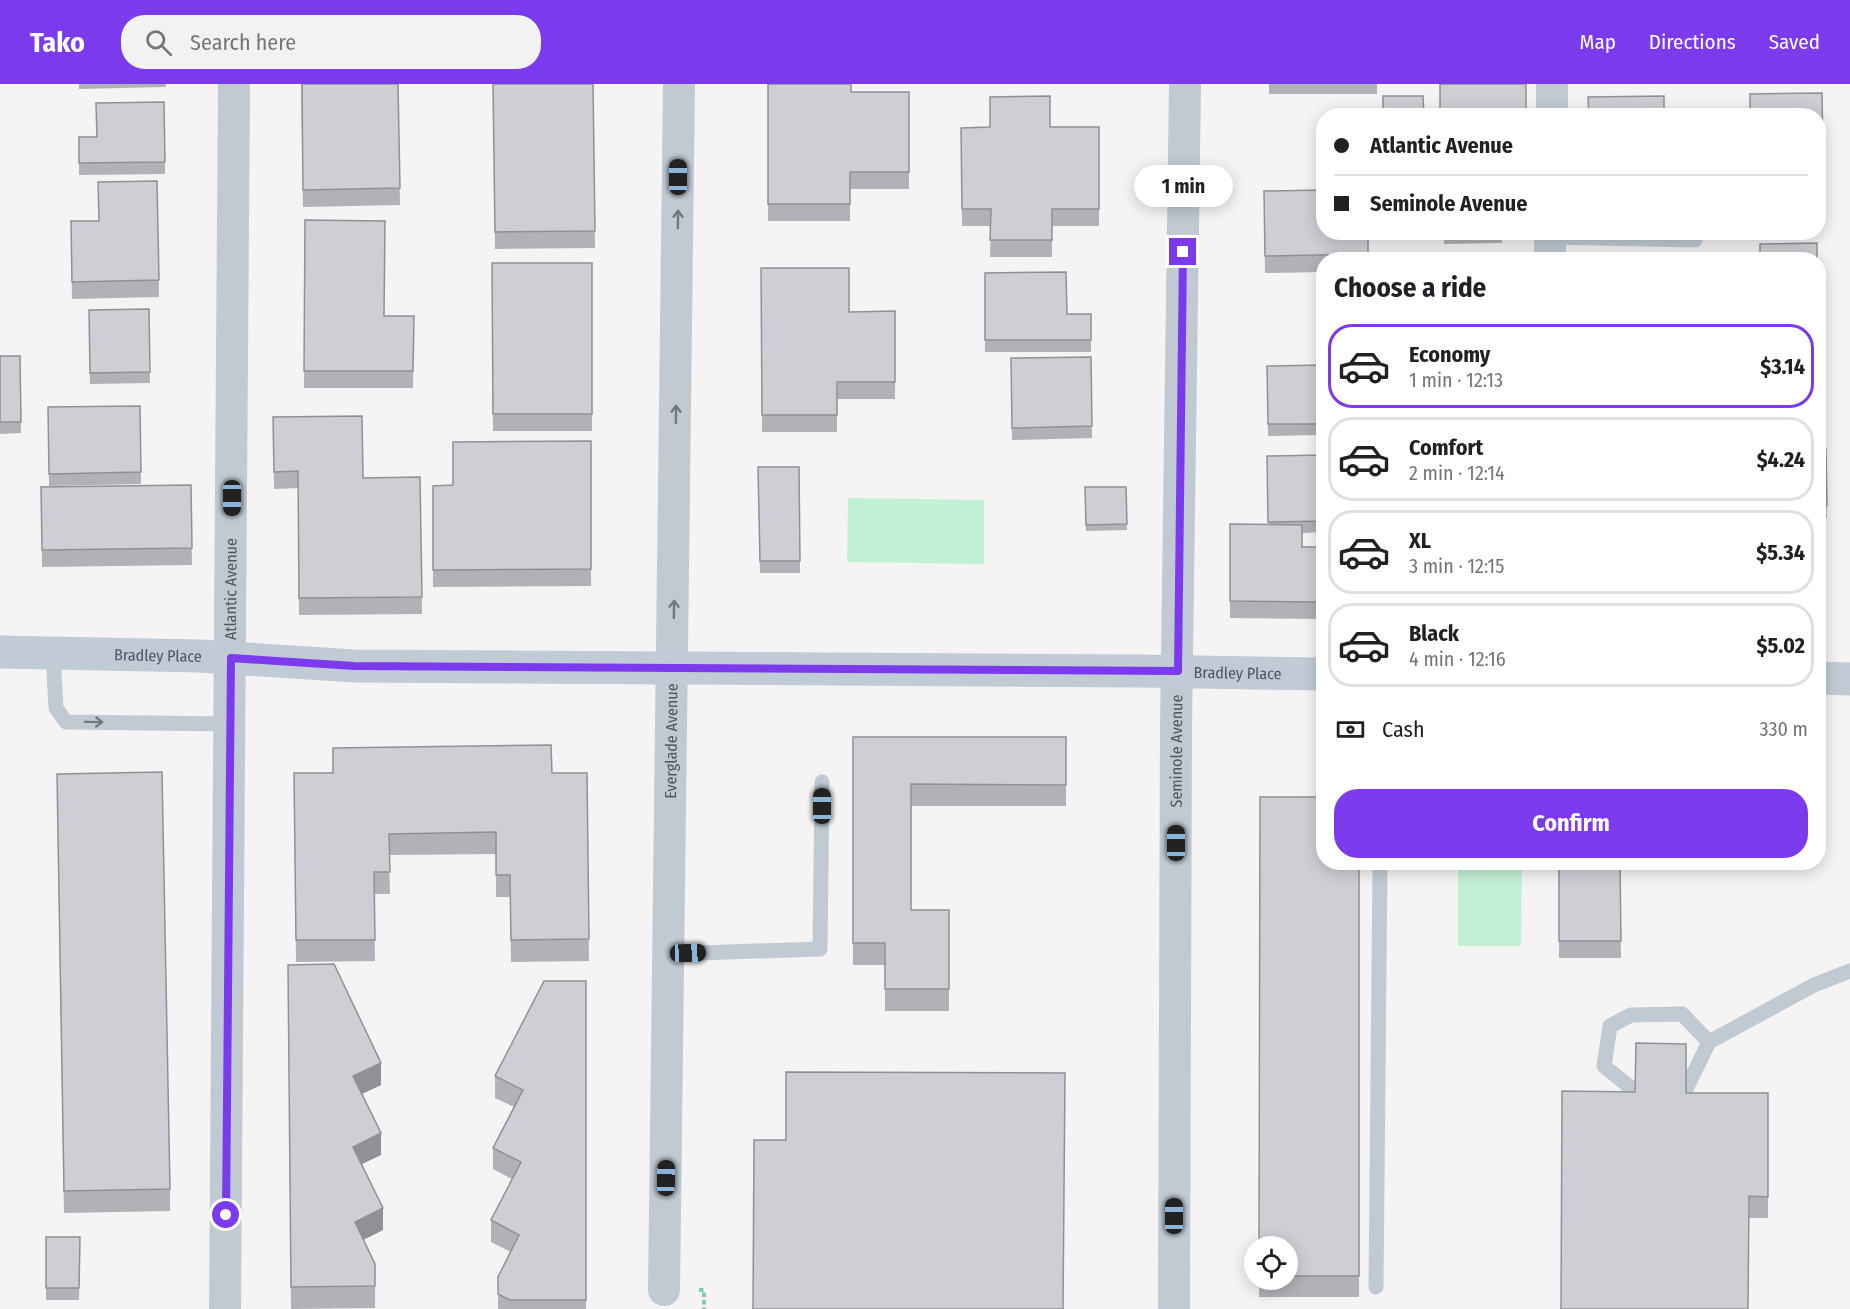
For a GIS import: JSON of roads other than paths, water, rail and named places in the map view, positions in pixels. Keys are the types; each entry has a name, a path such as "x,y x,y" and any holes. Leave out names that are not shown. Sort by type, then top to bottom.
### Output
{"street":[{"name":"Atlantic Avenue","path":"225,1309 234,84"},
{"name":"Everglade Avenue","path":"664,1290 679,84"},
{"name":"Seminole Avenue","path":"1174,1309 1185,84"},
{"path":"1552,84 1552,108"},
{"name":"Bradley Place","path":"0,652 231,658 354,666 1316,674"},
{"path":"1826,678 1850,678"}],"lane":[{"path":"1550,243 1695,240"},
{"path":"53,653 56,708 66,722 230,724"},
{"path":"669,954 820,950 822,782"},
{"path":"1376,1287 1380,870"},
{"path":"1686,1089 1709,1042 1814,985 1850,971"},
{"path":"1636,1092 1604,1066 1610,1026 1631,1015 1682,1014 1709,1042"}]}
